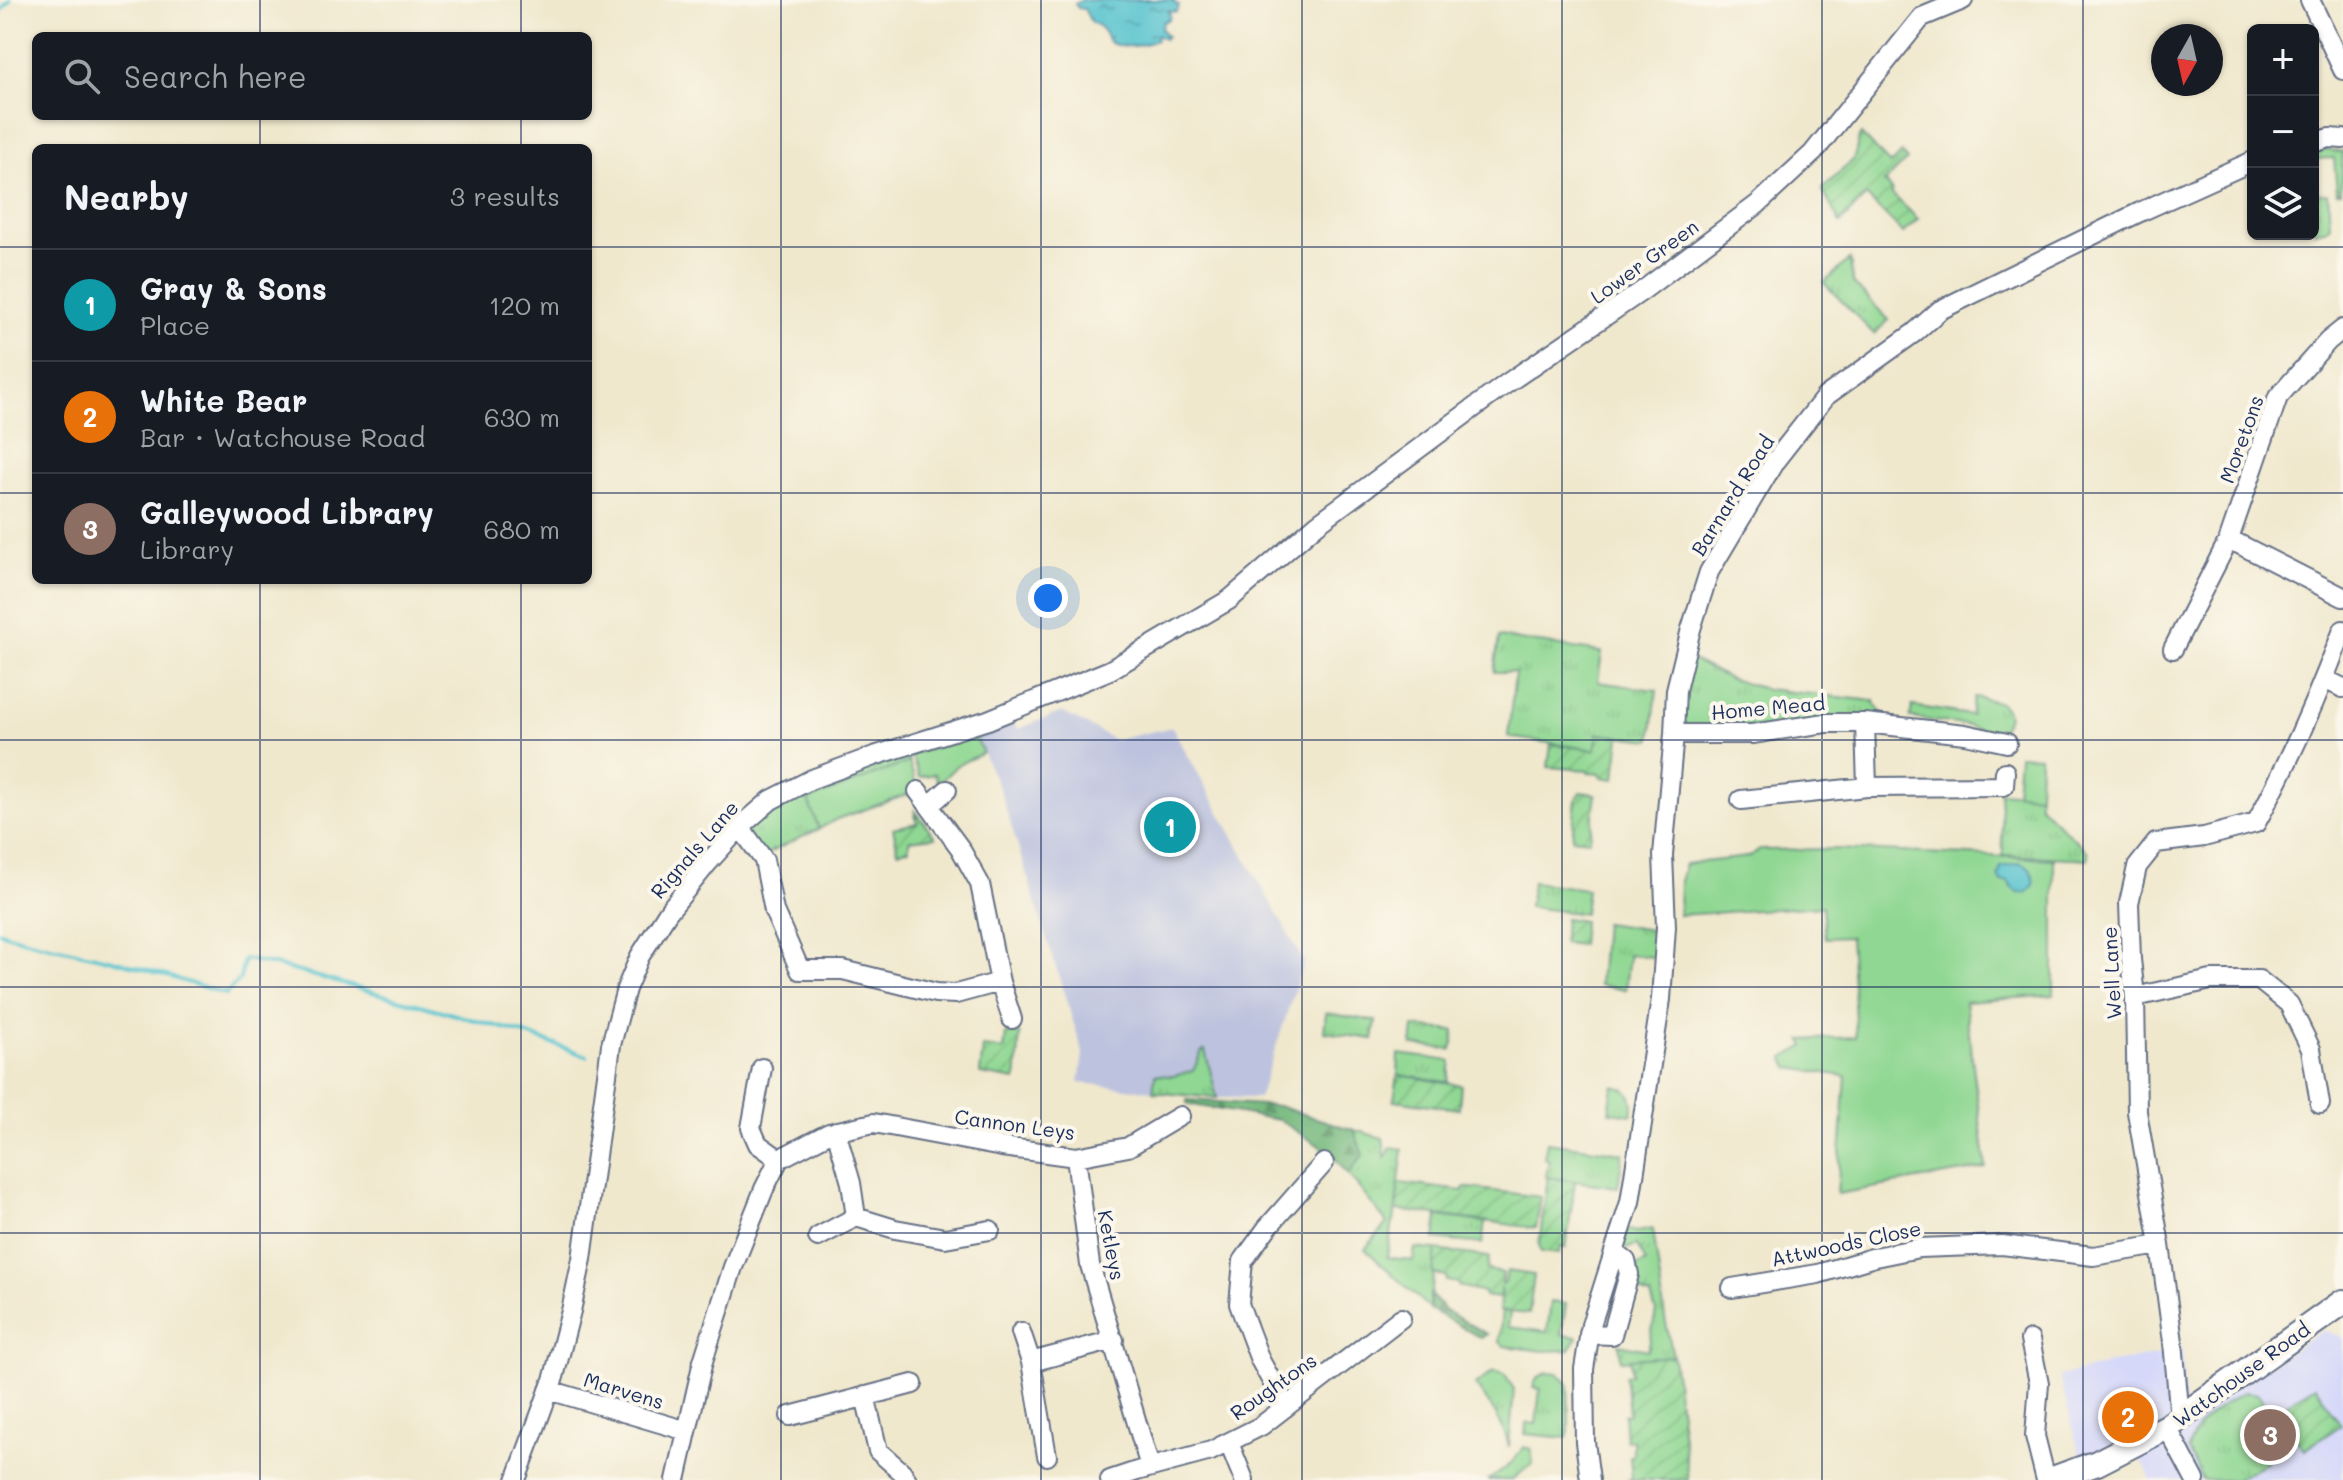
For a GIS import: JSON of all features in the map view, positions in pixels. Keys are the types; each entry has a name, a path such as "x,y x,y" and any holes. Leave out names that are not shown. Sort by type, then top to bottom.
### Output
{"street":[{"name":"Lower Green","path":"1317,524 1758,204 1813,153 1922,17 1963,0"},
{"path":"2310,0 2343,70"},
{"path":"2319,141 2343,139"},
{"name":"Barnard Road","path":"1590,1480 1585,1442 1584,1383 1589,1334 1630,1202 1661,999 1666,927 1663,855 1676,690 1709,572 1775,461 1826,396 1914,333 1940,310 2140,212 2247,164"},
{"name":"Moretons","path":"2173,649 2229,539 2278,397 2328,341 2343,329"},
{"name":"Rignals Lane","path":"516,1480 549,1390 582,1259 611,1045 623,997 649,940 688,886 740,827 771,800 812,779 988,720 1110,670 1229,600 1317,524"},
{"path":"2229,539 2343,597"},
{"name":"Well Lane","path":"2174,1422 2173,1342 2137,1112 2135,997 2129,903 2137,867 2156,843 2204,837 2256,823 2324,679 2343,630"},
{"path":"2324,679 2343,688"},
{"name":"Home Mead","path":"1674,734 1752,734 1826,723 1865,723 1965,734 2007,743"},
{"path":"1865,723 1867,787"},
{"path":"1741,800 1867,787 2004,786 2005,772"},
{"path":"947,790 924,798 960,848 980,884 994,964 1012,1019"},
{"path":"740,827 764,860 774,911 797,978 843,970 912,989 956,994 1000,982"},
{"path":"2135,997 2211,980 2259,980 2289,1004 2311,1049 2320,1104"},
{"path":"676,1480 703,1361 733,1267 779,1159 758,1144 751,1128 762,1068"},
{"name":"Cannon Leys","path":"779,1159 829,1133 874,1123 1002,1147 1076,1157 1128,1147 1180,1116"},
{"path":"836,1131 851,1183 856,1217"},
{"name":"Ketleys","path":"1076,1157 1090,1265 1150,1467"},
{"path":"1286,1407 1260,1360 1239,1304 1243,1261 1267,1228 1324,1163"},
{"path":"818,1237 856,1217 895,1229 945,1238 990,1230"},
{"name":"Attwoods Close","path":"1732,1288 1809,1276 1919,1248 2002,1245 2081,1257 2160,1245"},
{"name":"Watchouse Road","path":"2048,1480 2097,1463 2174,1422 2343,1302"},
{"name":"Roughtons","path":"1110,1480 1211,1451 1261,1426 1401,1318"},
{"path":"1021,1332 1031,1362 1047,1456"},
{"path":"1031,1362 1114,1340"},
{"path":"2030,1340 2039,1383 2035,1436 2048,1480"},
{"path":"790,1416 913,1384"},
{"name":"Marvens","path":"549,1390 687,1431"},
{"path":"865,1396 878,1451 907,1480"},
{"path":"2174,1422 2195,1480"},
{"path":"1229,1443 1244,1480"}],"shaded area":[{"path":"1062,712 1115,740 1172,727 1304,962 1259,1098 1217,1098 1079,1083 1083,1053 1000,790 975,736 1012,722 1018,729"},
{"path":"2323,1330 2343,1337 2343,1480 2151,1480 2126,1440 2081,1458 2059,1376 2182,1348 2186,1420"}],"green space":[{"path":"1861,134 1890,164 1901,153 1907,160 1884,182 1918,219 1903,233 1866,196 1840,223 1822,189 1854,159"},
{"path":"2319,151 2343,152 2341,192 2337,192 2334,158 2319,159"},
{"path":"2328,193 2330,225 2319,231 2319,194"},
{"path":"1850,259 1853,283 1889,320 1874,334 1824,283"},
{"path":"1499,637 1602,652 1598,682 1657,690 1651,740 1598,734 1596,750 1508,737 1515,672 1494,672"},
{"path":"1684,656 1730,679 1765,689 1874,701 1884,717 1751,729 1692,729 1682,721"},
{"path":"1974,697 1996,701 2004,706 2008,716 2002,729 1995,733 1965,725 1910,718 1912,706 1971,715"},
{"path":"1598,734 1620,736 1615,779 1589,773 1588,770 1548,767 1551,744 1595,750"},
{"path":"975,736 983,753 957,765 938,784 935,774 919,777 911,754"},
{"path":"904,746 909,762 808,800 819,829 762,856 740,827 755,812"},
{"path":"2019,755 2040,756 2039,795 2016,793"},
{"path":"909,762 918,791 837,819 819,829 808,800"},
{"path":"1581,792 1596,794 1590,840 1572,838 1576,799"},
{"path":"2000,792 2039,795 2039,805 2088,852 2088,859 2003,855"},
{"path":"914,809 935,837 909,840 909,849 898,851 893,828 917,823"},
{"path":"1838,849 2054,859 2054,995 1965,1002 1986,1168 1837,1194 1846,1076 1790,1068 1784,1058 1805,1046 1802,1040 1856,1037 1850,937 1825,938 1822,906 1679,915 1680,881 1685,864 1748,857 1760,850"},
{"path":"1532,882 1587,889 1584,914 1529,907"},
{"path":"1565,918 1583,921 1581,945 1563,943"},
{"path":"1604,923 1660,931 1659,958 1626,954 1629,955 1625,990 1599,985"},
{"path":"1326,1013 1376,1021 1373,1039 1324,1032"},
{"path":"1414,1027 1455,1031 1452,1050 1412,1045"},
{"path":"1006,1033 1020,1034 1016,1080 980,1074 983,1047 1004,1050"},
{"path":"1205,1050 1217,1098 1153,1092 1155,1075 1173,1076 1193,1071"},
{"path":"1399,1054 1451,1061 1448,1082 1398,1075"},
{"path":"1398,1075 1461,1085 1459,1109 1394,1100"},
{"path":"1613,1086 1624,1089 1630,1095 1632,1115 1609,1112"},
{"path":"1187,1100 1278,1106 1354,1130 1363,1155 1348,1174 1329,1152 1279,1120 1187,1104"},
{"path":"1354,1130 1383,1138 1385,1158 1391,1147 1403,1149 1387,1257 1413,1261 1415,1248 1436,1250 1430,1309 1365,1249 1387,1223 1348,1174 1362,1155"},
{"path":"1547,1142 1623,1153 1618,1187 1546,1177 1549,1160 1544,1158"},
{"path":"1548,1177 1575,1181 1566,1248 1560,1247 1559,1254 1541,1252 1539,1245"},
{"path":"1399,1183 1541,1197 1536,1228 1396,1210"},
{"path":"1438,1216 1485,1222 1482,1244 1435,1239"},
{"path":"1627,1229 1637,1232 1653,1229 1673,1356 1621,1360 1619,1344 1648,1350 1656,1312 1651,1296 1638,1292 1634,1268 1646,1262 1637,1245 1626,1249"},
{"path":"1436,1250 1489,1257 1487,1270 1503,1273 1502,1284 1505,1283 1507,1271 1534,1275 1529,1314 1499,1311 1501,1288 1499,1298 1484,1296 1484,1292 1458,1286 1458,1283 1446,1281 1446,1276 1433,1274"},
{"path":"1430,1294 1445,1311 1487,1334 1481,1338 1430,1309"},
{"path":"1551,1302 1566,1304 1561,1335 1578,1337 1569,1350 1544,1351 1504,1346 1499,1341 1502,1311 1510,1312 1508,1327 1547,1332"},
{"path":"1673,1356 1688,1480 1627,1480 1632,1479 1630,1456 1633,1456 1633,1440 1626,1440 1624,1415 1629,1414 1625,1375 1631,1374 1630,1359"},
{"path":"1494,1371 1504,1374 1514,1389 1509,1447 1500,1422 1475,1385"},
{"path":"1548,1372 1558,1373 1568,1384 1567,1438 1525,1434 1526,1423 1536,1424 1540,1389 1533,1388 1534,1385 1538,1378"},
{"path":"2315,1386 2341,1425 2304,1450 2277,1410"},
{"path":"2244,1392 2258,1394 2270,1411 2245,1428 2267,1462 2235,1480 2202,1480 2188,1450 2192,1439 2210,1415"},
{"path":"1523,1447 1531,1449 1533,1464 1511,1480 1487,1480 1508,1466"}],"water":[{"path":"1082,0 1174,0 1179,5 1176,12 1168,11 1169,19 1163,22 1161,29 1167,36 1164,39 1157,35 1156,40 1127,46 1109,42 1084,9 1075,4"},
{"path":"2020,863 2034,876 2034,883 2026,892 2020,893 2008,881 2002,882 1998,877 2001,867"}],"waterway":[{"path":"0,12 10,0"},
{"path":"0,932 123,963 226,994 240,979 244,959 278,966 525,1034 587,1056"}],"place":[{"name":"Gray & Sons","path":"1170,827"},
{"name":"White Bear","path":"2128,1417"},
{"name":"Galleywood Library","path":"2270,1435"}]}
